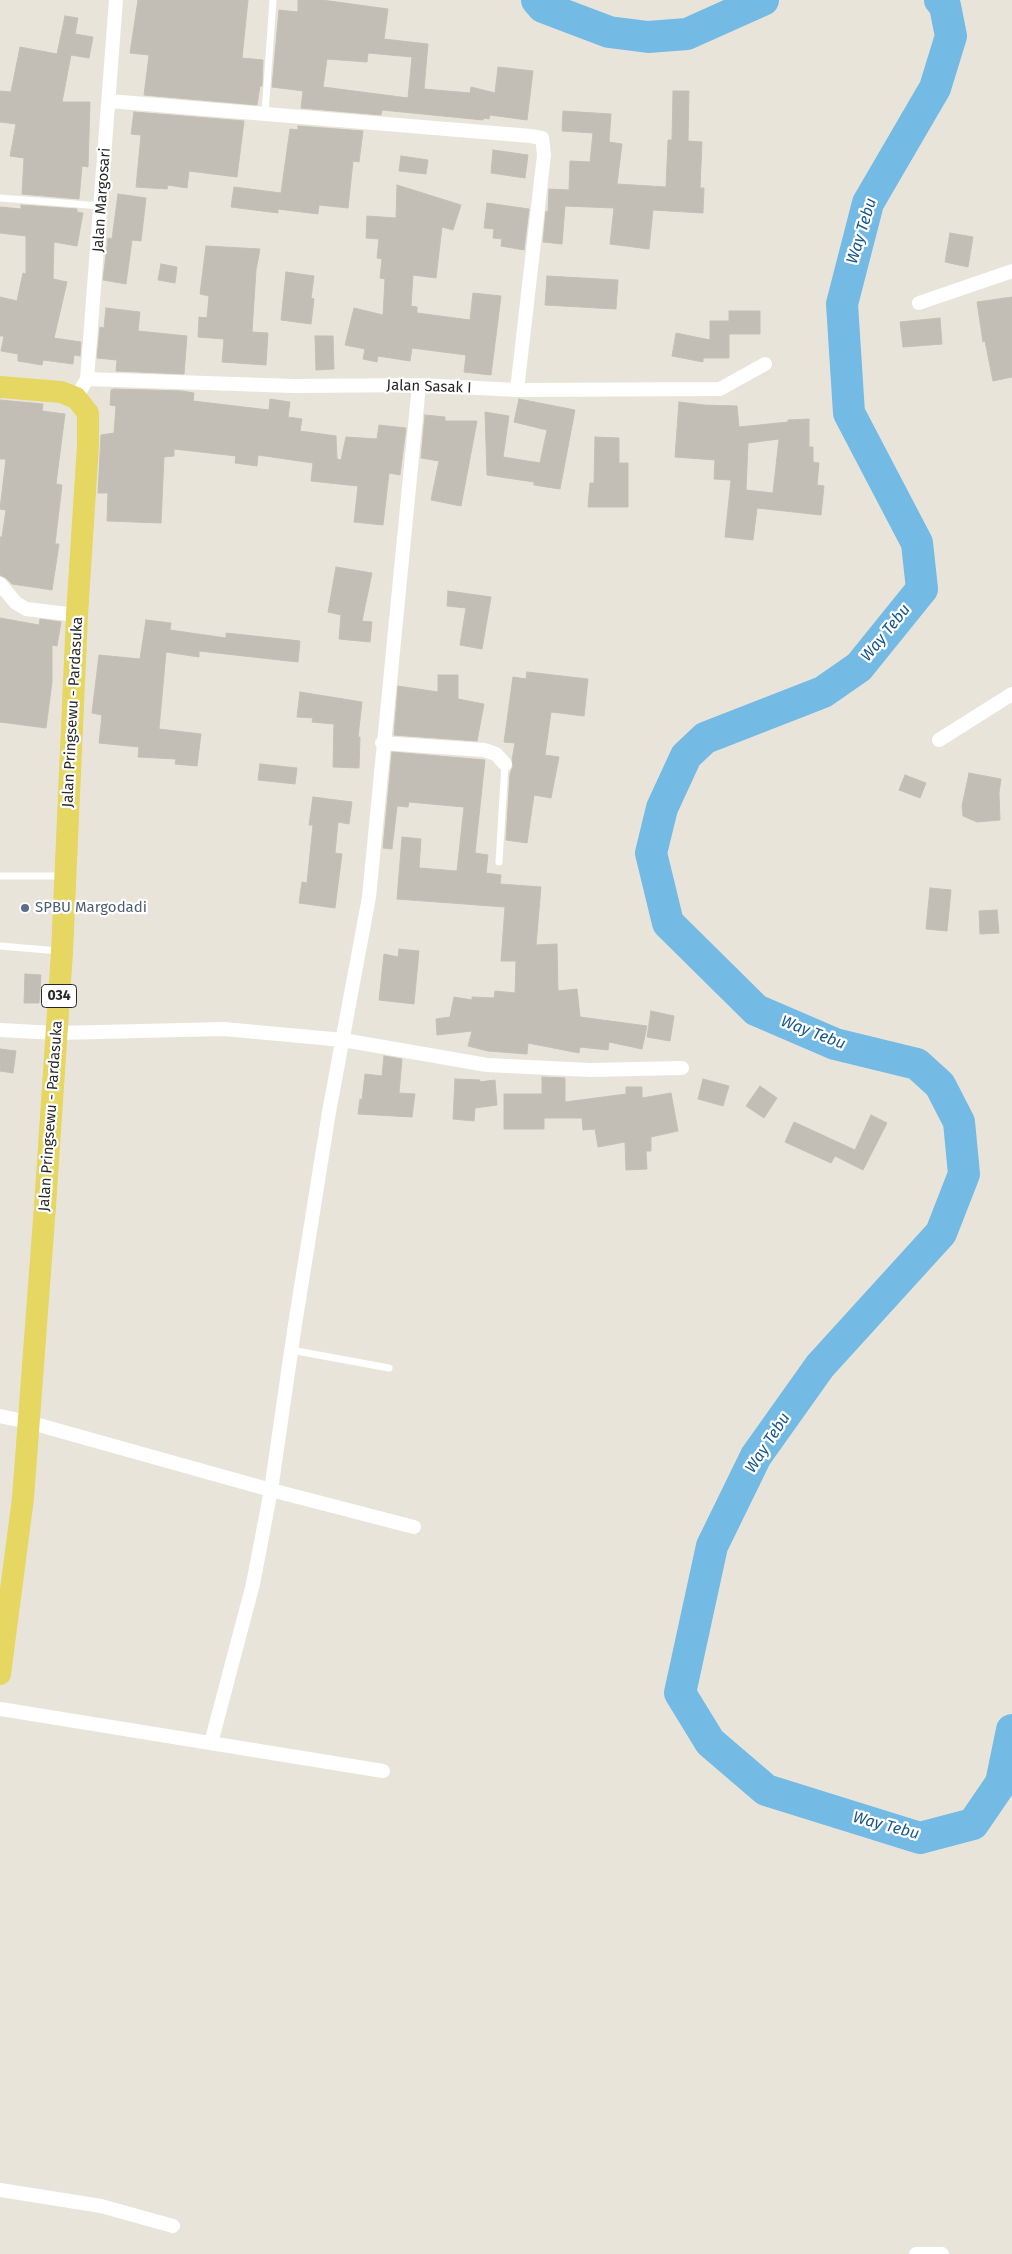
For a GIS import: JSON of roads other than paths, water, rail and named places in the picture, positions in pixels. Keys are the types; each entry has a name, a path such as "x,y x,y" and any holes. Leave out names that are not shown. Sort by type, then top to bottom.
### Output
{"main road":[{"path":"0,387 61,392 76,398"},
{"name":"Jalan Pringsewu - Pardasuka","path":"0,1674 23,1498 62,952 77,615 88,445 88,413 76,398"}],"street":[{"name":"Jalan Margosari","path":"76,398 87,379 102,206 116,0"},
{"path":"109,101 542,138 544,155 517,390"},
{"path":"919,304 1012,271"},
{"name":"Jalan Sasak I","path":"87,379 294,386 419,385 517,390 720,389 765,364"},
{"path":"211,1743 253,1584 271,1490 329,1112 369,897 382,743 419,385"},
{"path":"0,584 16,604 26,609 77,615"},
{"path":"940,740 1012,694"},
{"path":"382,743 484,750 496,754 505,764"},
{"path":"0,1030 57,1033 224,1029 343,1040 496,1065 590,1070 682,1068"},
{"path":"0,1416 414,1527"},
{"path":"0,1709 383,1771"},
{"path":"0,2190 101,2206 173,2226"},
{"path":"916,2254 942,2254"}],"lane":[{"path":"265,113 273,0"},
{"path":"0,198 102,206"},
{"path":"499,862 505,764"},
{"path":"0,876 65,876"},
{"path":"0,946 62,952"},
{"path":"291,1350 389,1368"}],"waterway":[{"name":"Way Tebu","path":"537,0 543,7 609,32 648,37 687,34 763,0"},
{"name":"Way Tebu","path":"940,0 945,6 951,36 935,88 868,203 842,304 849,413 917,543 922,589 859,667 823,692 705,738 686,756 662,808 651,853 668,923 756,1010 835,1044 917,1064 940,1085 959,1122 964,1174 941,1233 820,1366 756,1456 712,1546 680,1693 710,1742 766,1790 920,1838 973,1824 1001,1783 1012,1730"}],"place":[{"name":"SPBU Margodadi","path":"25,908"}]}
